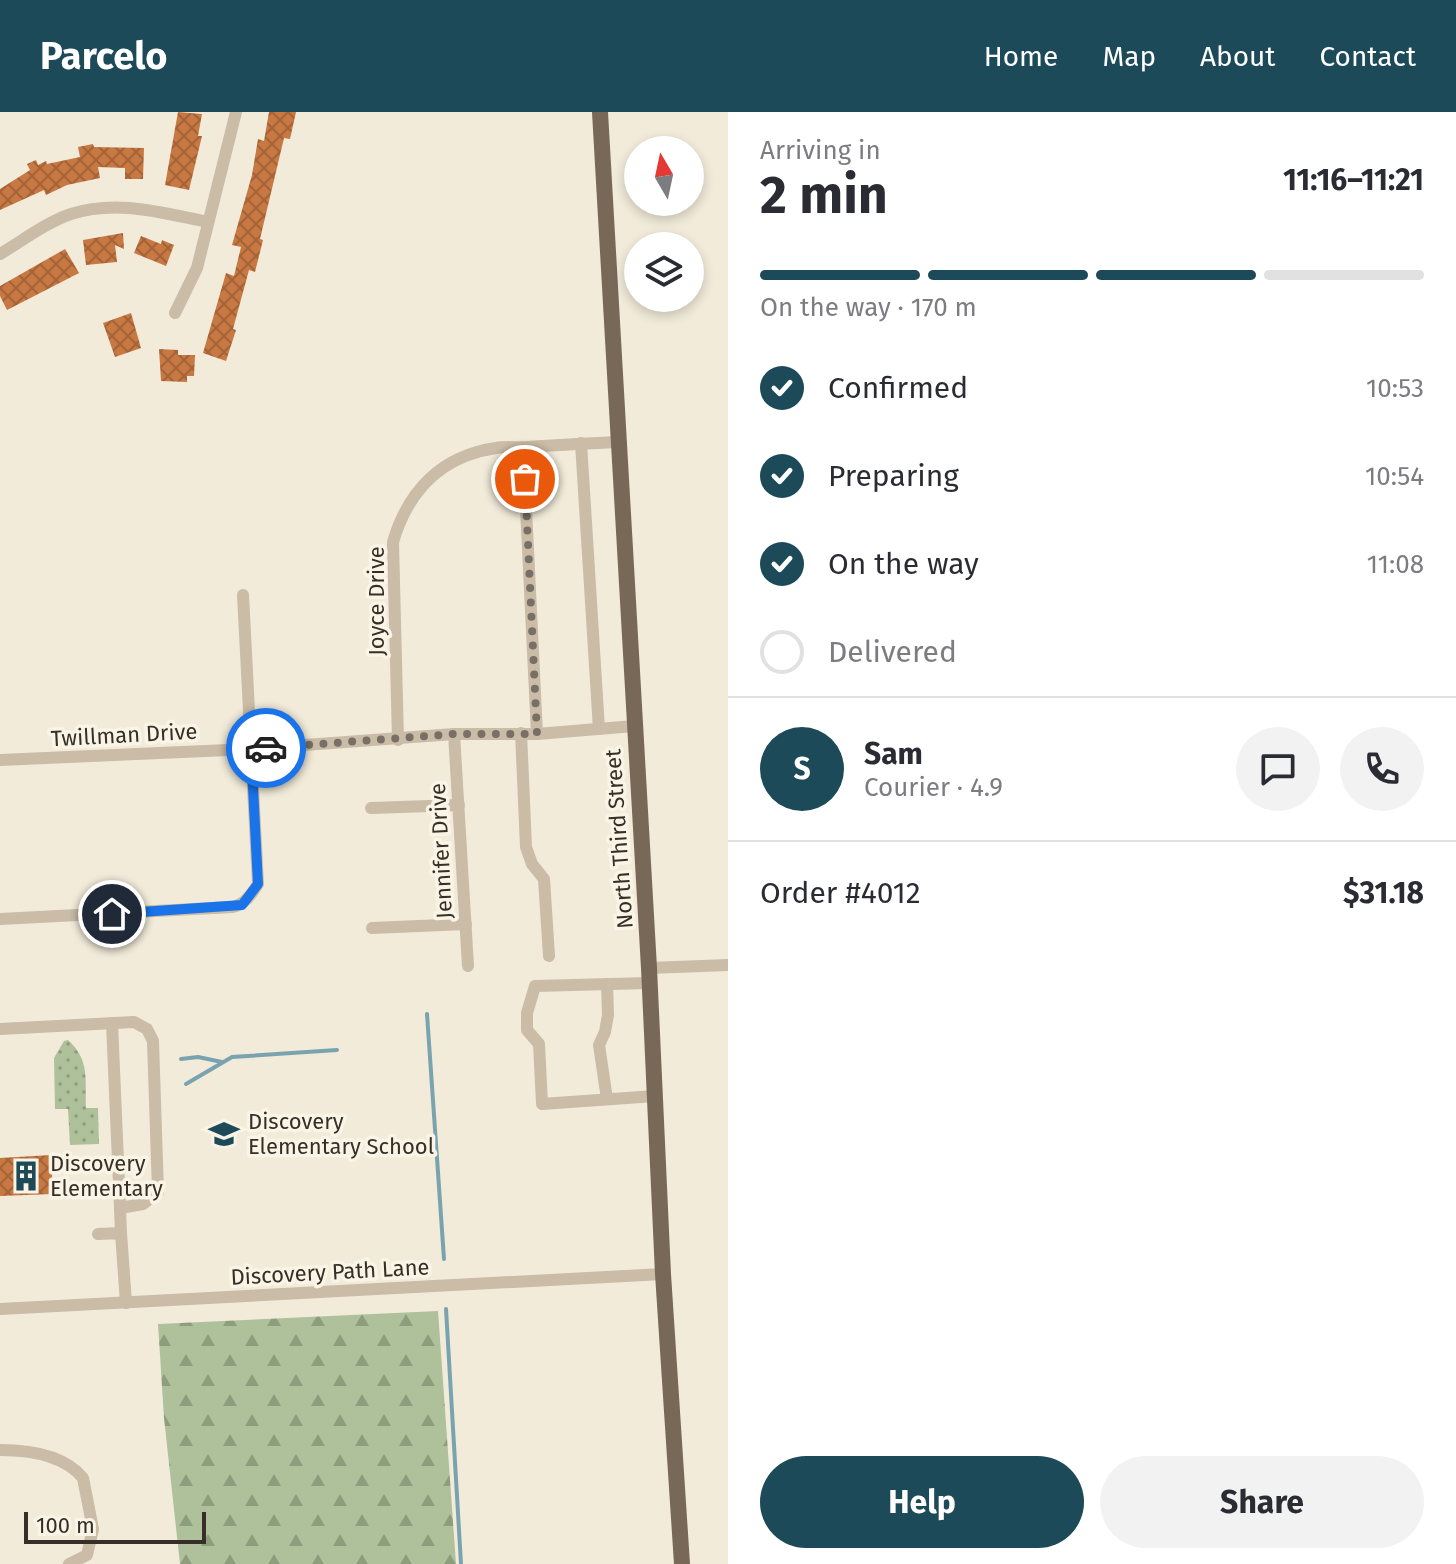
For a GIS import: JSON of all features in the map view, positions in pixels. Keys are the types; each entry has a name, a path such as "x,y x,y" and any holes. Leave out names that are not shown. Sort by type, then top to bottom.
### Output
{"main road":[{"name":"North Third Street","path":"600,112 663,1274 682,1564"}],"street":[{"path":"175,313 197,268 236,112"},
{"path":"0,254 69,215 98,208 126,206 208,222"},
{"name":"Joyce Drive","path":"398,740 393,552 398,525 416,492 426,480 452,461 497,448 620,442"},
{"path":"581,443 599,729"},
{"path":"523,447 537,734"},
{"path":"0,919 224,908 242,905 258,884 243,595"},
{"name":"Twillman Drive","path":"0,760 251,749 454,734 537,734 634,726"},
{"path":"521,733 526,847 532,864 544,879 549,956"},
{"name":"Jennifer Drive","path":"454,734 468,966"},
{"path":"371,808 459,805"},
{"path":"372,928 466,924"},
{"path":"655,1096 542,1104 539,1044 527,1030 535,986 607,984 728,965"},
{"path":"607,984 608,1015 599,1045 607,1099"},
{"path":"0,1029 134,1022 147,1029 153,1041 158,1192 143,1204 120,1208"},
{"path":"112,1023 126,1303"},
{"path":"98,1234 121,1233"},
{"name":"Discovery Path Lane","path":"0,1309 663,1274"},
{"path":"0,1450 18,1450 55,1458 83,1478 93,1529 87,1555 69,1564"}],"green space":[{"path":"68,1040 83,1063 86,1108 98,1108 99,1144 70,1145 68,1109 55,1109 54,1058 64,1041"},
{"path":"438,1311 456,1564 180,1564 164,1418 158,1324"}],"building":[{"path":"178,112 202,114 198,136 202,136 189,190 165,185"},
{"path":"269,112 296,112 290,139 284,138 255,272 249,270 226,361 203,353 226,273 234,276 241,247 232,245 252,175 258,139 264,141"},
{"path":"93,144 94,147 144,148 143,179 125,179 125,168 98,167 100,178 67,185 46,195 44,190 0,210 0,189 30,170 27,164 36,160 38,165 46,161 47,164 80,157 78,147"},
{"path":"123,233 124,249 115,245 117,262 86,265 83,240"},
{"path":"141,236 161,244 162,240 174,245 166,266 134,253"},
{"path":"65,249 79,273 7,310 0,296 0,286"},
{"path":"131,313 141,348 115,357 103,323"},
{"path":"159,349 178,350 178,355 195,355 194,376 187,376 187,382 161,381"},
{"name":"Discovery Elementary","path":"51,1155 53,1194 0,1196 0,1158"}],"waterway":[{"path":"427,1014 444,1259"},
{"path":"186,1084 232,1057 337,1050"},
{"path":"181,1059 198,1057 222,1062"},
{"path":"446,1309 461,1564"}],"way so far":[{"path":"266,748 454,734 537,734 525,479"}],"place":[{"name":"Discovery Elementary School","path":"224,1134"},
{"name":"Discovery Elementary","path":"26,1176"}],"route":[{"path":"112,914 242,905 258,884 251,749 266,748"}]}
